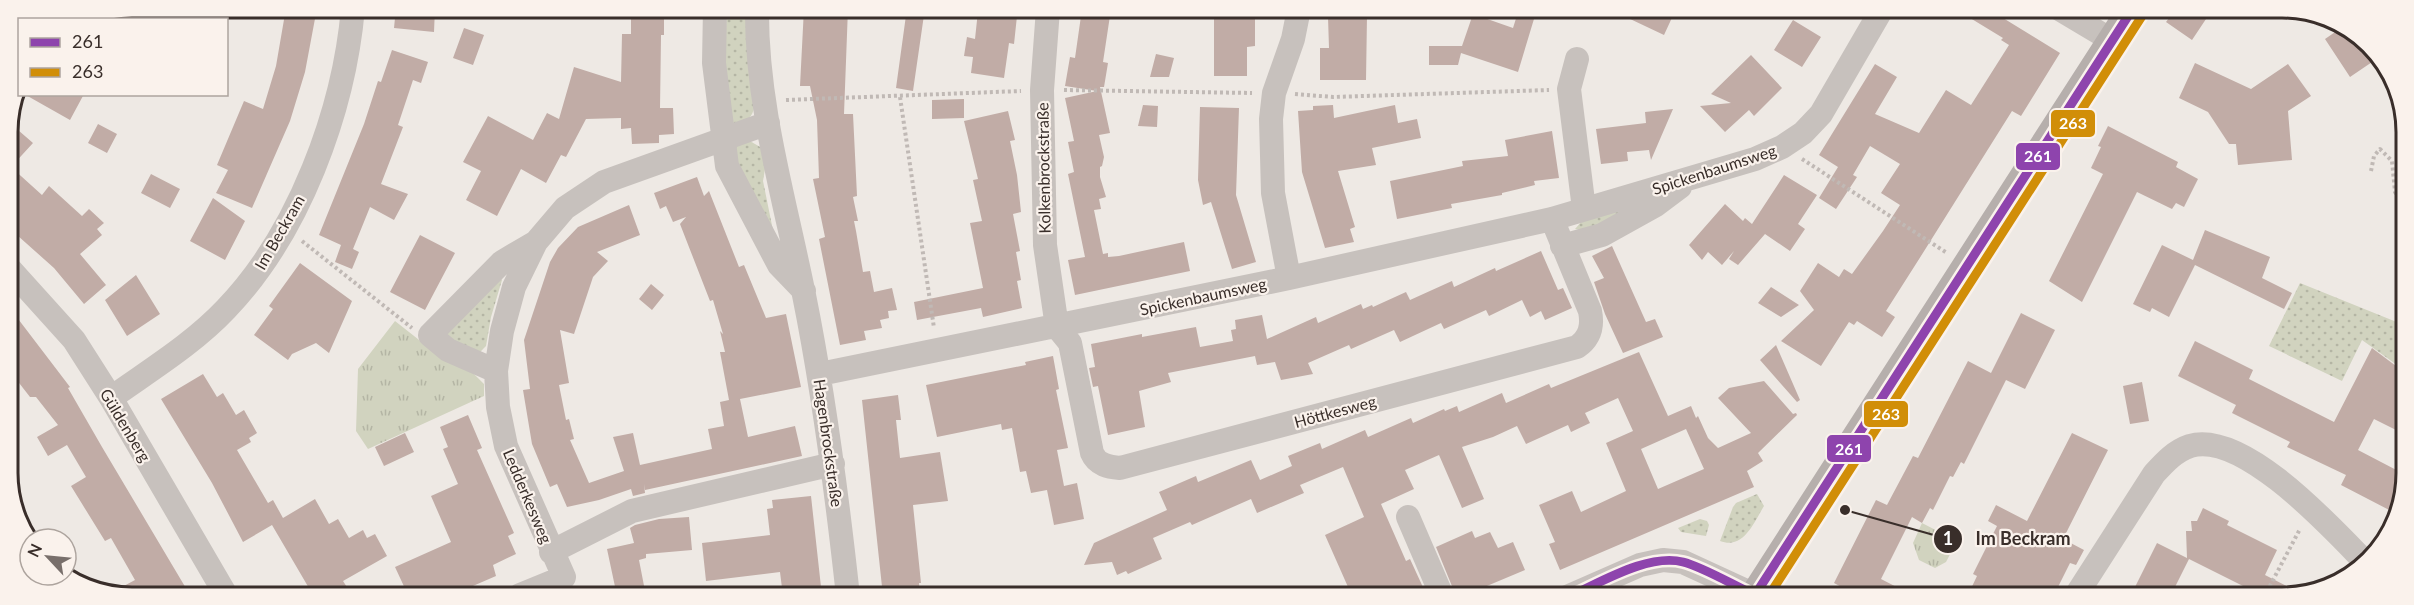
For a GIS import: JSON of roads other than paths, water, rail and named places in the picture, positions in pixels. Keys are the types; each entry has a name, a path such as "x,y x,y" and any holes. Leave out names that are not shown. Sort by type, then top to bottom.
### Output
{"main road":[{"path":"1762,587 2127,18"}],"street":[{"name":"Im Beckram","path":"111,398 197,335 226,309 257,272 285,228 321,151 338,93 352,18"},
{"path":"715,18 714,63 727,166 779,265 804,291"},
{"name":"Hagenbrockstraße","path":"757,18 757,47 766,112 820,374 847,587"},
{"name":"Kolkenbrockstraße","path":"1047,18 1042,90 1045,245 1057,327"},
{"path":"1289,278 1273,193 1271,119 1274,93 1293,39 1297,18"},
{"name":"Spickenbaumsweg","path":"820,374 1289,278 1552,219 1755,159 1782,147 1803,133 1821,114 1877,18"},
{"path":"2075,18 2112,40"},
{"path":"1577,59 1569,89 1584,209"},
{"name":"Ledderkesweg","path":"569,586 551,552 506,446 498,407 496,371 502,331 514,287 536,242 565,208 604,182 722,139 766,112"},
{"path":"1562,246 1602,235 1656,205 1691,178"},
{"name":"Höttkesweg","path":"1057,327 1070,343 1094,459 1110,467 1120,468 1577,347 1587,338 1592,321 1590,310 1552,219"},
{"path":"496,371 448,350 430,335 502,262 536,242"},
{"name":"Güldenberg","path":"18,278 74,340 111,398 221,587"},
{"path":"2081,587 2154,474 2170,456 2191,446 2208,445 2230,449 2276,478 2311,508 2360,556"},
{"path":"551,552 632,511 833,464"},
{"path":"1408,517 1438,587"},
{"path":"1590,587 1640,565 1663,560 1683,562 1737,587"}],"place":[{"name":"Im Beckram","path":"1845,510"}]}
